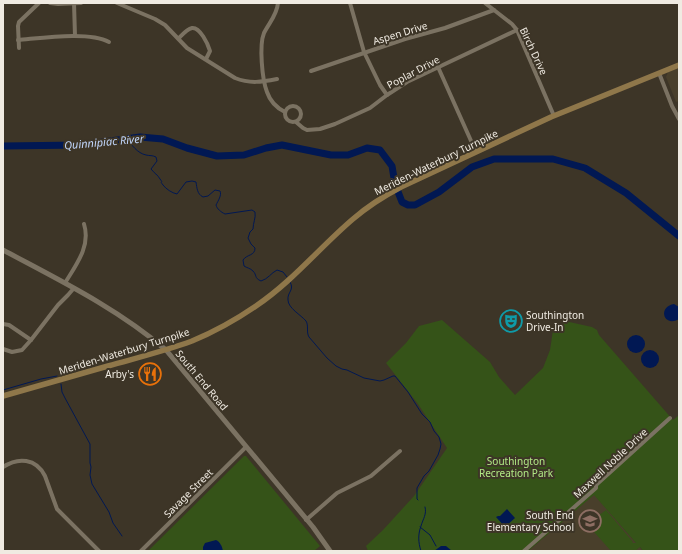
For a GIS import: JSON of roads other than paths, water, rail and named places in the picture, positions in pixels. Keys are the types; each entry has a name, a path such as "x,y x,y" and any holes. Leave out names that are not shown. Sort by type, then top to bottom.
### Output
{"main road":[{"name":"Meriden-Waterbury Turnpike","path":"3,396 166,350 194,340 256,306 289,280 353,219 370,206 401,187 554,116 679,65"}],"street":[{"path":"19,48 19,22 39,3"},
{"path":"50,3 81,3"},
{"path":"74,3 75,36"},
{"path":"117,3 155,19 165,25 187,48 236,78 253,82 277,78"},
{"path":"278,3 276,14 264,33 261,47 261,58 267,91 270,98 275,105 286,112"},
{"path":"350,3 364,52 380,86 387,95"},
{"name":"Birch Drive","path":"485,3 512,24 517,30 554,116"},
{"name":"Aspen Drive","path":"311,71 364,52 445,28 494,10"},
{"path":"179,38 190,29 193,28 200,31 210,50 206,59"},
{"name":"Poplar Drive","path":"296,122 307,130 335,124 370,108 407,82 517,30"},
{"path":"18,40 88,36 104,39 109,42"},
{"path":"438,67 476,152"},
{"path":"659,73 672,106 679,119"},
{"path":"293,106 300,111 300,117 296,122 289,122 286,119 286,112 287,109 293,106"},
{"path":"65,283 83,252 87,234 84,224"},
{"name":"South End Road","path":"3,250 113,310 166,350 330,551"},
{"path":"3,348 12,352 22,350 58,305 74,288"},
{"path":"3,324 9,325 31,340"},
{"name":"Maxwell Noble Drive","path":"524,551 596,488 596,485 670,418"},
{"name":"Savage Street","path":"141,551 246,447"},
{"path":"306,520 337,493 371,476 400,451"},
{"path":"3,466 16,460 23,460 31,462 37,466 42,471 57,509 99,551"}],"waterway":[{"name":"Quinnipiac River","path":"3,146 81,145 140,137 163,139 187,148 217,156 244,155 282,145 331,155 348,155 367,148 380,150 392,166 395,184 402,202 408,205 415,205 439,192 472,167 494,159 553,159 585,168 626,193 679,236"},
{"path":"127,139 140,152 156,157 157,161 151,169 162,181 162,184 171,192 177,194 186,182 192,181 196,182 198,193 203,197 208,196 215,190 220,191 220,196 216,205 217,208 225,214 252,210 255,212 253,229 248,238 255,248 255,251 243,260 244,266 252,270 257,279 261,281 277,270 283,272 287,277"},
{"path":"290,282 292,287 288,297 290,306 306,321 309,337 327,358 336,366 364,378 380,381 395,376 408,392 422,414 430,422 434,431 439,437 441,444 440,449 429,471 424,476 417,488 418,500"},
{"path":"3,390 57,376"},
{"path":"61,384 62,392 90,444 90,475 92,484 109,512 113,523 122,536"},
{"path":"421,551 419,535 425,514 425,507"},
{"path":"420,527 430,535 436,546"}],"place":[{"name":"Southington Drive-In","path":"511,321"},
{"name":"Arby's","path":"150,374"},
{"name":"South End Elementary School","path":"590,521"}],"park label":[{"name":"Southington Recreation Park","path":"516,466"}]}
